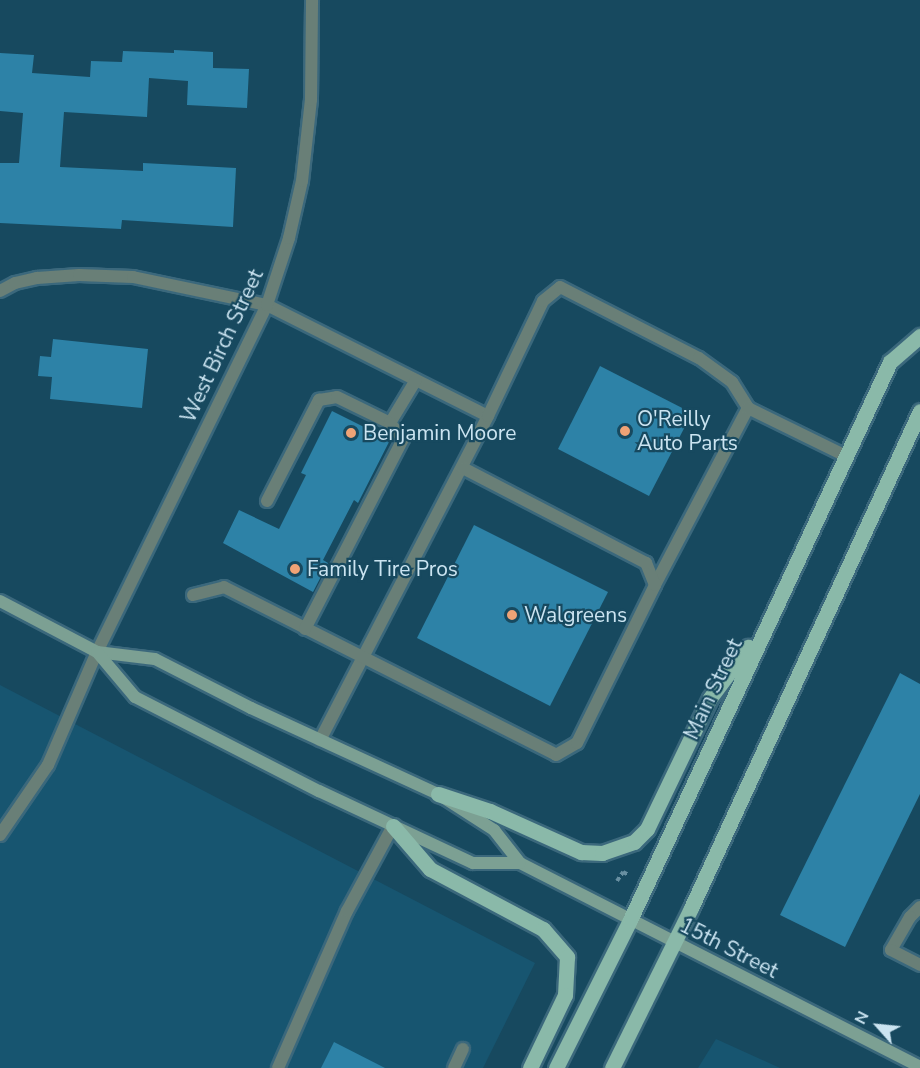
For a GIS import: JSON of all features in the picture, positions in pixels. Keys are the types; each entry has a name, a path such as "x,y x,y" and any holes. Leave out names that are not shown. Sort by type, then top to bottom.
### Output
{"main road":[{"name":"Main Street","path":"556,1068 630,920 890,362 920,336"},
{"path":"612,1068 674,941 920,411"},
{"path":"438,794 490,811 581,852 602,854 634,842 647,829 711,698 768,621"},
{"path":"393,826 430,869 543,929 567,957 565,995 530,1068"}],"street":[{"name":"West Birch Street","path":"0,835 48,765 97,652 267,305 289,238 303,170 311,100 312,0"},
{"path":"0,291 15,283 37,278 79,275 133,277 267,305 488,416"},
{"path":"320,740 463,468 543,301 560,287 699,358 732,382 748,408 846,456"},
{"path":"390,423 416,380"},
{"path":"267,501 319,400 337,397 390,423 403,439 305,628"},
{"path":"193,594 224,587 556,755 577,744 655,585 748,408"},
{"path":"463,468 646,563 655,585"},
{"path":"0,602 97,652"},
{"name":"15th Street","path":"97,652 155,659 251,708 438,794 494,830 520,862 920,1067"},
{"name":"15th Street","path":"97,652 135,697 227,744 473,863 520,862"},
{"path":"278,1068 347,911 393,826"},
{"path":"920,906 910,917 891,950 920,965"},
{"path":"454,1068 463,1049"}],"path":[{"path":"617,881 623,872 629,876"}],"shaded area":[{"path":"0,685 535,963 483,1068 0,1068"},
{"path":"716,1039 780,1068 698,1068"}],"building":[{"path":"174,50 213,52 213,68 249,69 247,108 187,105 188,81 149,78 147,117 64,112 60,167 143,171 143,163 236,168 233,227 122,220 121,229 0,223 0,163 19,163 23,113 0,111 0,53 34,55 32,73 90,77 91,61 122,62 123,51 174,53"},
{"path":"53,339 148,349 142,408 50,399 52,377 38,376 40,356 51,357"},
{"name":"O'Reilly Auto Parts","path":"600,366 692,413 649,496 558,449"},
{"path":"332,411 390,440 358,503 354,500 323,560 328,563 313,592 223,543 239,510 279,529 306,475 301,473"},
{"name":"Walgreens","path":"474,525 608,592 550,706 417,638"},
{"path":"900,673 920,684 920,794 845,947 780,915"},
{"path":"334,1042 385,1068 321,1068"}],"place":[{"name":"O'Reilly Auto Parts","path":"625,431"},
{"name":"Benjamin Moore","path":"351,433"},
{"name":"Family Tire Pros","path":"295,569"},
{"name":"Walgreens","path":"512,615"}]}
